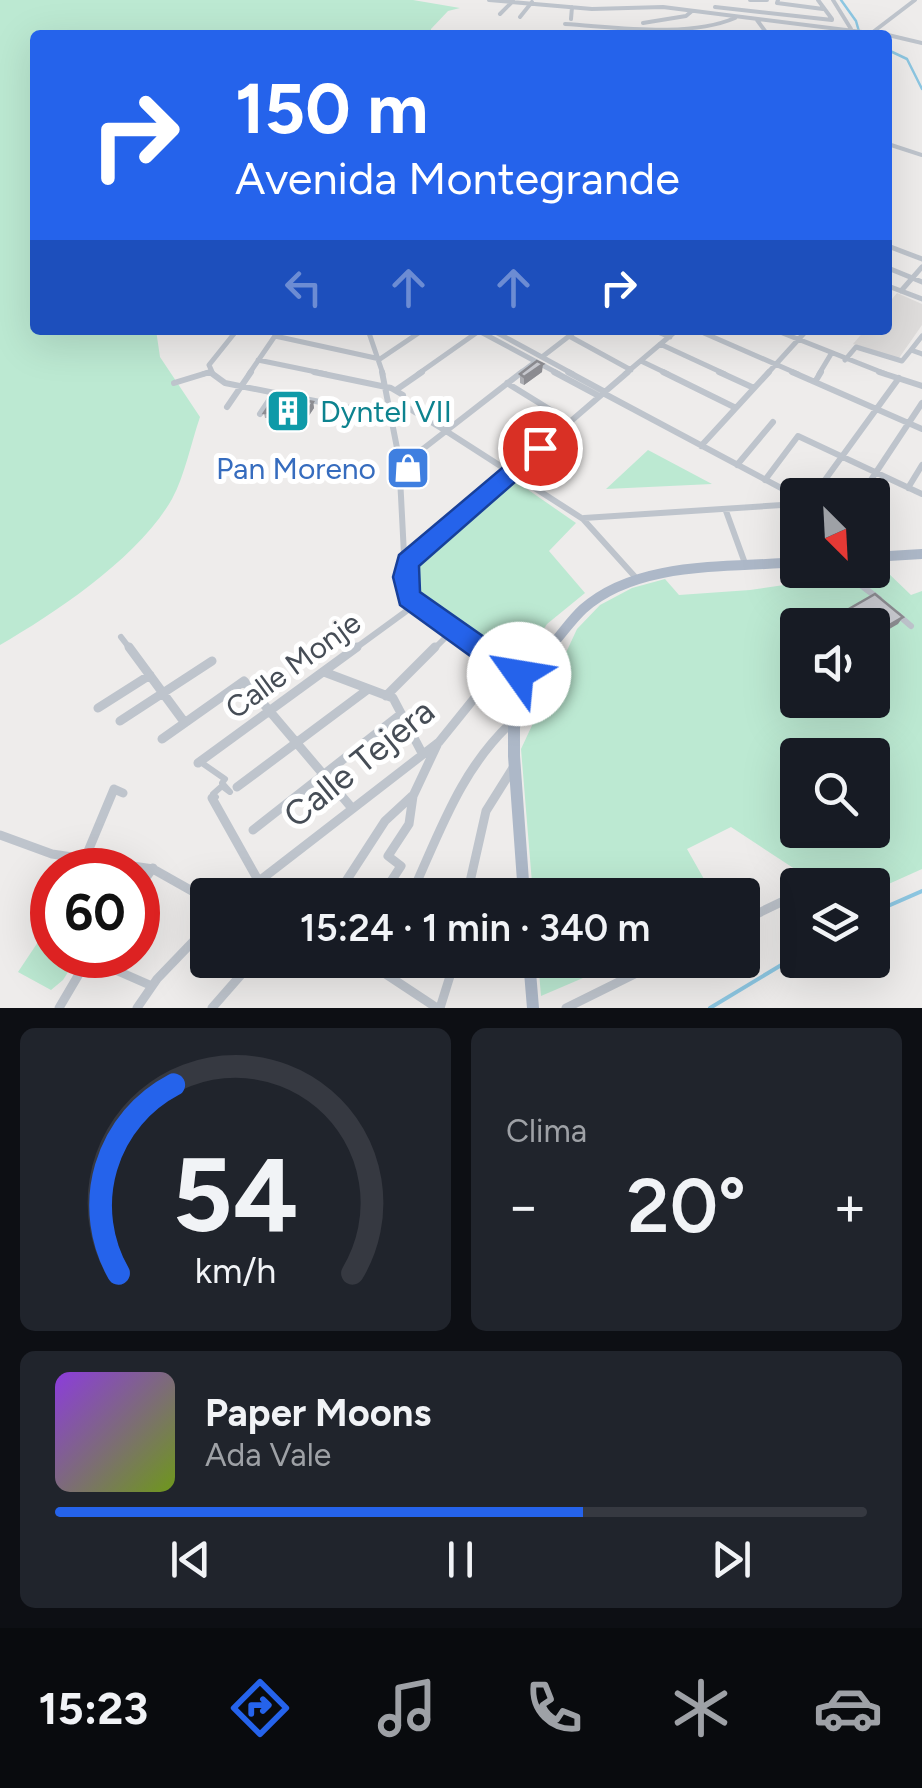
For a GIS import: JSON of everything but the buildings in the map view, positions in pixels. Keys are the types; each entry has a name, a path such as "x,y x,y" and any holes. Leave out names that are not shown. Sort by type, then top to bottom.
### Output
{"main road":[{"path":"891,556 920,551"},
{"path":"523,878 514,767 516,718 522,696 519,667 549,649 595,599 637,579 780,563"},
{"path":"522,696 545,676 549,649"},
{"path":"529,659 546,667"},
{"path":"520,675 528,682 538,682"},
{"path":"531,978 534,1008"}],"street":[{"path":"491,0 572,7 640,6 851,30"},
{"path":"711,0 725,16"},
{"path":"750,0 767,1"},
{"path":"818,0 839,28"},
{"path":"833,0 851,30"},
{"path":"877,30 916,0"},
{"path":"500,14 513,1"},
{"path":"520,17 532,2"},
{"path":"778,2 822,8"},
{"path":"549,16 558,6"},
{"path":"571,18 572,7"},
{"path":"715,7 832,20"},
{"path":"644,23 686,16 692,11"},
{"path":"788,15 790,23"},
{"path":"564,24 661,30 723,24 737,17"},
{"path":"756,19 764,30"},
{"path":"892,36 922,43"},
{"path":"892,145 922,154"},
{"path":"892,247 922,258"},
{"path":"901,291 922,267"},
{"path":"892,270 922,282"},
{"path":"892,288 922,299"},
{"path":"210,372 210,358 232,335"},
{"path":"226,406 276,335"},
{"path":"285,335 380,358 416,335"},
{"path":"370,335 393,389 407,562 405,590 416,604 520,675"},
{"path":"393,389 471,335"},
{"path":"489,335 539,359"},
{"path":"500,335 780,490"},
{"path":"709,335 922,429"},
{"path":"786,335 922,386"},
{"path":"701,446 803,335"},
{"path":"400,466 569,336 631,370"},
{"path":"407,562 670,336"},
{"path":"845,360 856,347 902,361 922,336"},
{"path":"660,344 754,388"},
{"path":"911,350 922,354"},
{"path":"815,382 831,354"},
{"path":"258,360 393,389 406,399 404,406 583,518 637,579"},
{"path":"642,360 736,408"},
{"path":"174,383 210,372"},
{"path":"210,372 225,383 395,416"},
{"path":"825,478 899,378"},
{"path":"508,384 570,422"},
{"path":"260,414 274,393"},
{"path":"873,478 922,403"},
{"path":"737,465 773,422"},
{"path":"765,480 798,436 922,494"},
{"path":"908,488 922,465"},
{"path":"583,518 780,503"},
{"path":"726,510 746,566"},
{"path":"869,588 911,626"},
{"name":"Calle Monje","path":"198,762 416,604"},
{"path":"386,696 453,630"},
{"path":"121,638 185,723"},
{"path":"503,665 529,659"},
{"path":"120,722 212,660"},
{"name":"Calle Tejera","path":"261,878 438,742 503,665"},
{"path":"323,672 393,698 422,752"},
{"path":"98,708 150,676"},
{"path":"162,739 244,681 351,807"},
{"path":"237,787 366,690"},
{"path":"253,830 401,714"},
{"path":"419,878 472,761 490,738 516,718"},
{"path":"393,878 401,866 388,856 409,824 413,796 438,742"},
{"path":"198,762 224,779 222,783 230,792 222,786 214,794 219,802 212,798"},
{"path":"469,878 476,842 491,801 499,782 514,767"},
{"path":"89,848 114,789 123,793"},
{"path":"348,878 385,821 413,796"},
{"path":"212,798 252,878"},
{"path":"0,836 39,848"},
{"path":"160,871 190,887"},
{"path":"138,1008 152,986 190,945"},
{"path":"60,1008 77,978"},
{"path":"135,978 152,986"},
{"path":"212,1008 238,978"},
{"path":"398,978 439,1008 449,978"},
{"path":"566,1008 627,978"}],"shaded area":[{"path":"897,293 922,304 922,325 899,358 853,344 861,335 892,335 892,299"}],"green space":[{"path":"0,0 413,0 460,8 448,11 431,30 30,30 30,335 157,335 160,357 200,417 177,490 139,542 71,600 0,645"},
{"path":"648,450 712,484 606,489"},
{"path":"514,480 576,523 549,551 585,593 547,624 530,651 505,653 462,634 425,604 410,585 417,561"},
{"path":"890,575 911,595 922,591 922,869 890,883 890,868 793,868 731,827 687,849 703,878 532,878 521,749 577,629 600,605 632,588 665,579 679,595 780,586 890,588"},
{"path":"30,954 30,978 64,978 51,990 18,972"},
{"path":"540,978 583,978 541,996"}],"waterway":[{"path":"841,0 859,30"},
{"path":"892,52 907,59 922,89"},
{"path":"890,905 922,891"},
{"path":"710,1008 780,966"}],"place":[{"name":"Dyntel VII","path":"288,411"},
{"name":"Pan Moreno","path":"408,468"}],"route":[{"path":"519,674 526,659 504,666 409,598 405,577 407,562 540,448"}]}
